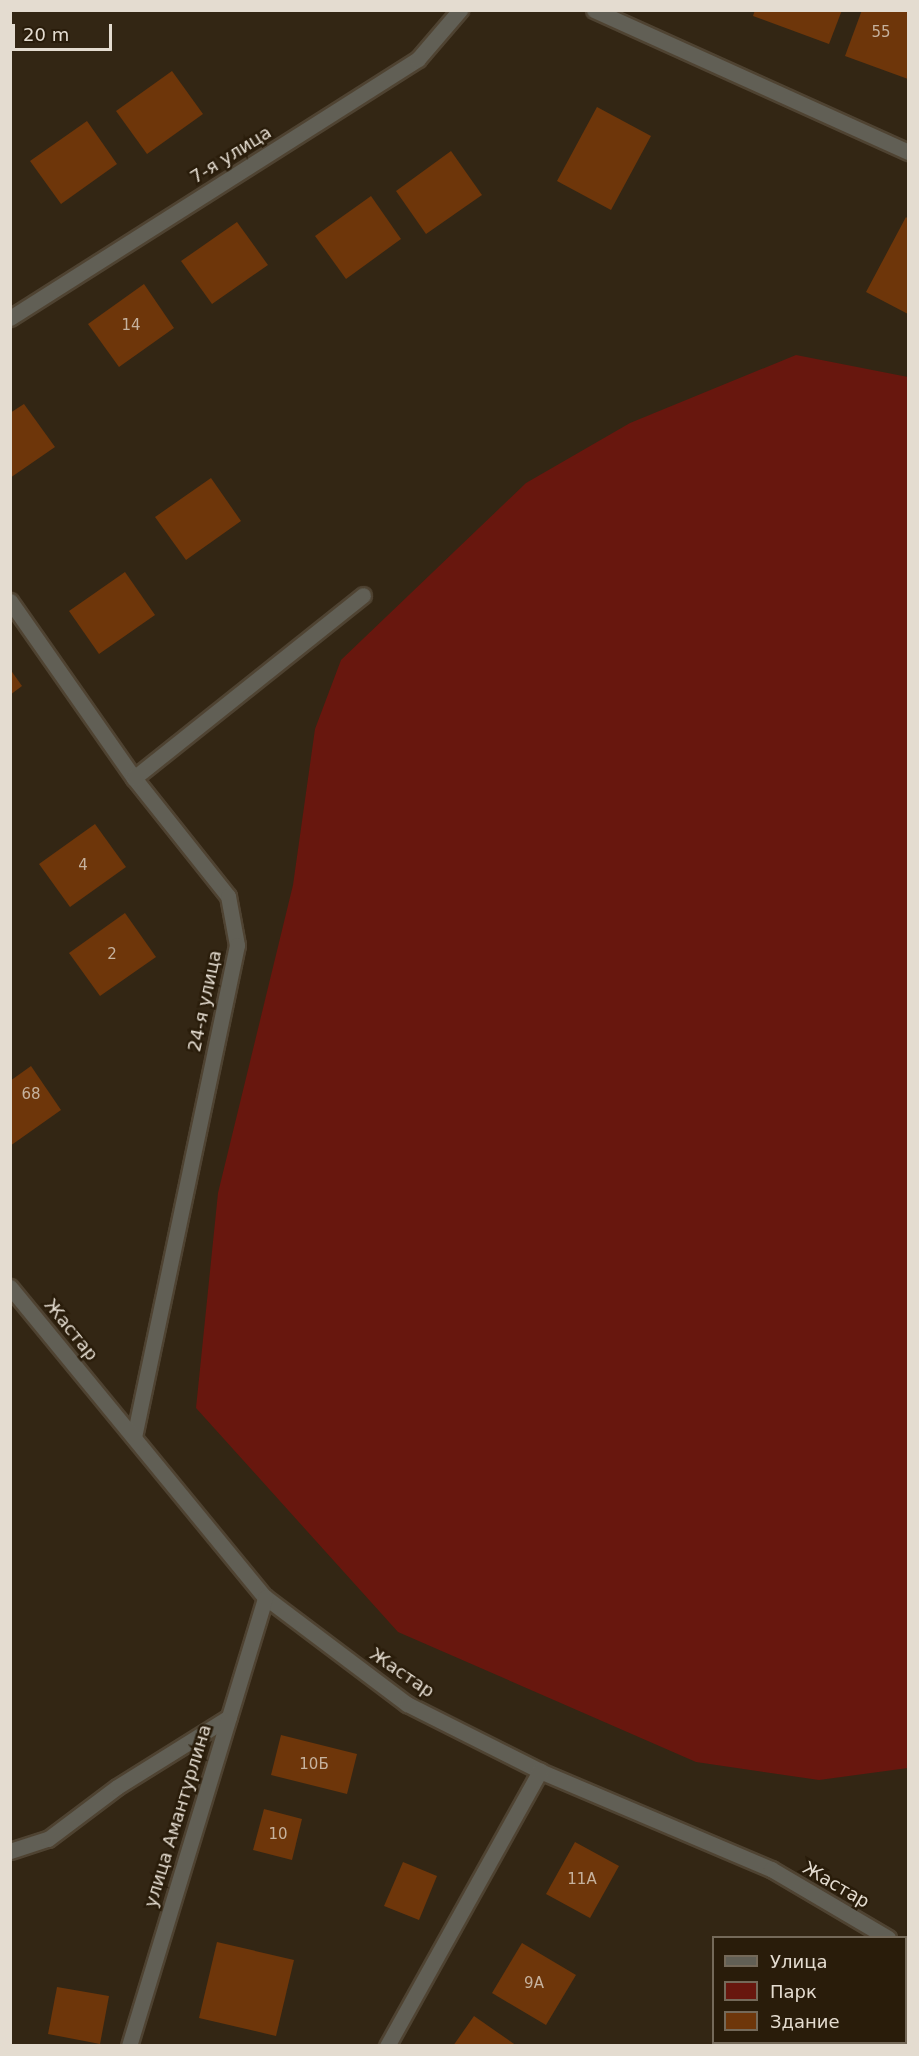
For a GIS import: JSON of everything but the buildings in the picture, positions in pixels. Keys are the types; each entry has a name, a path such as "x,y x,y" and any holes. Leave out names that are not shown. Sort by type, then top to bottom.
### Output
{"street":[{"name":"7-я улица","path":"10,318 418,59 460,10"},
{"path":"594,10 909,152"},
{"path":"134,778 363,595"},
{"name":"24-я улица","path":"10,601 134,778 228,896 237,945 134,1437"},
{"name":"Жастар","path":"10,1287 265,1597 407,1704 540,1771 771,1869 885,1936"},
{"name":"улица Амантурлина","path":"129,2046 265,1597"},
{"path":"10,1851 48,1839 117,1787 229,1717"},
{"path":"387,2046 540,1771"}],"green space":[{"path":"796,355 908,377 908,1768 819,1780 696,1762 398,1632 196,1408 218,1193 293,885 315,729 341,660 526,483 630,423"}]}
